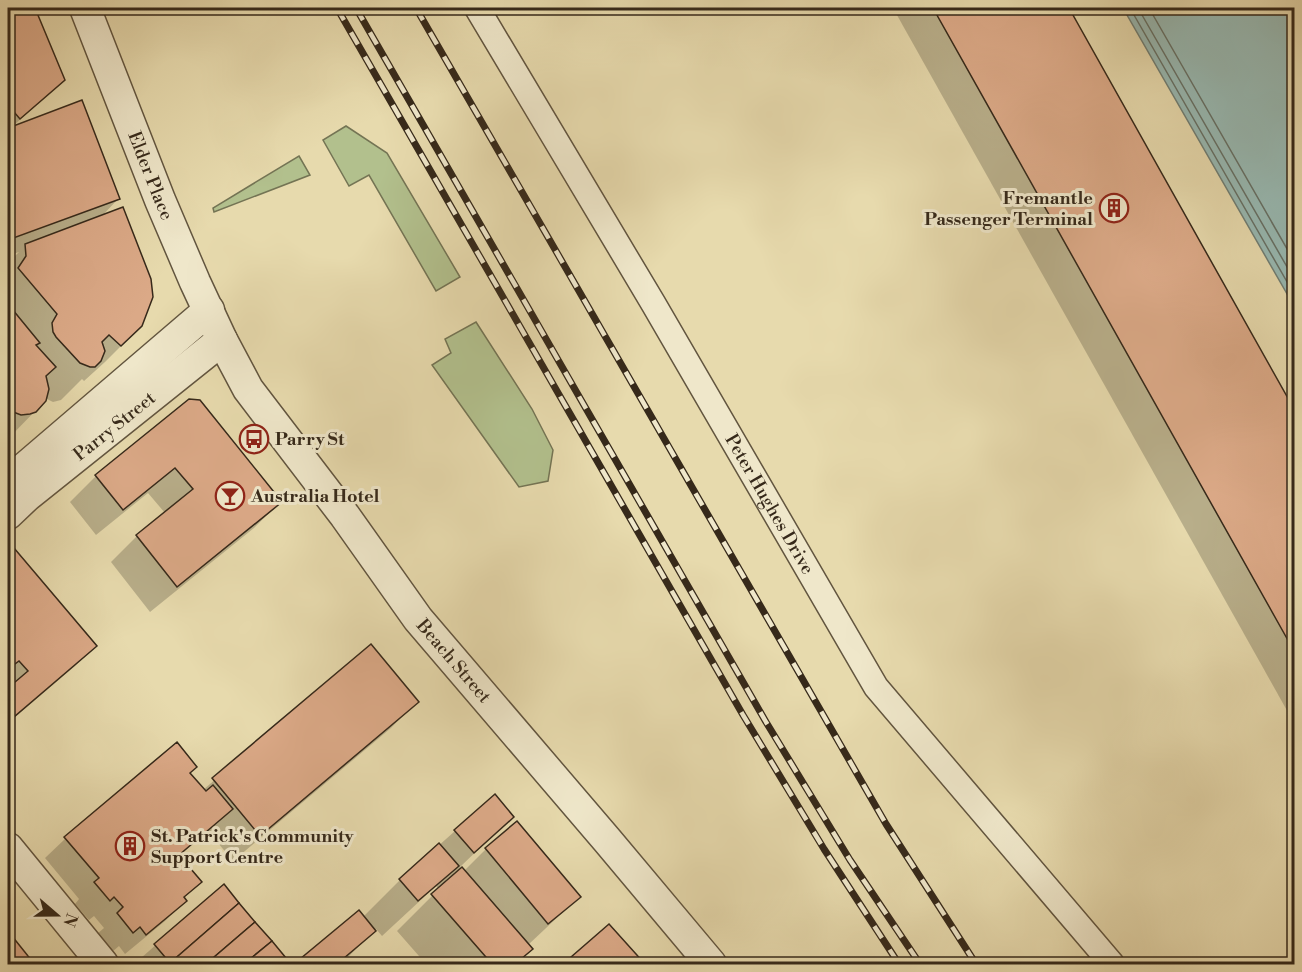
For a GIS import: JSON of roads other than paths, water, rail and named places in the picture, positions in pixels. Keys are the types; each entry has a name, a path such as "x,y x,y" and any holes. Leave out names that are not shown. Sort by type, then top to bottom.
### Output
{"street":[{"name":"Elder Place","path":"85,8 160,200 222,340"},
{"name":"Peter Hughes Drive","path":"477,8 653,303 876,687 1112,964"},
{"name":"Parry Street","path":"12,489 209,310"},
{"name":"Parry Street","path":"12,489 222,340"},
{"name":"Beach Street","path":"222,340 248,389 345,516 418,619 711,964"},
{"path":"8,849 104,964"},
{"path":"8,880 39,912 82,964"}],"water":[{"path":"1123,8 1294,8 1294,306"}],"railway":[{"path":"337,8 743,715 824,849 899,964"},
{"path":"356,8 766,722 850,860 920,964"},
{"path":"416,8 886,824 976,964"}],"place":[{"name":"Fremantle Passenger Terminal","path":"1114,208"},
{"name":"Parry St","path":"254,439"},
{"name":"Australia Hotel","path":"230,496"},
{"name":"St. Patrick's Community Support Centre","path":"130,846"}]}
